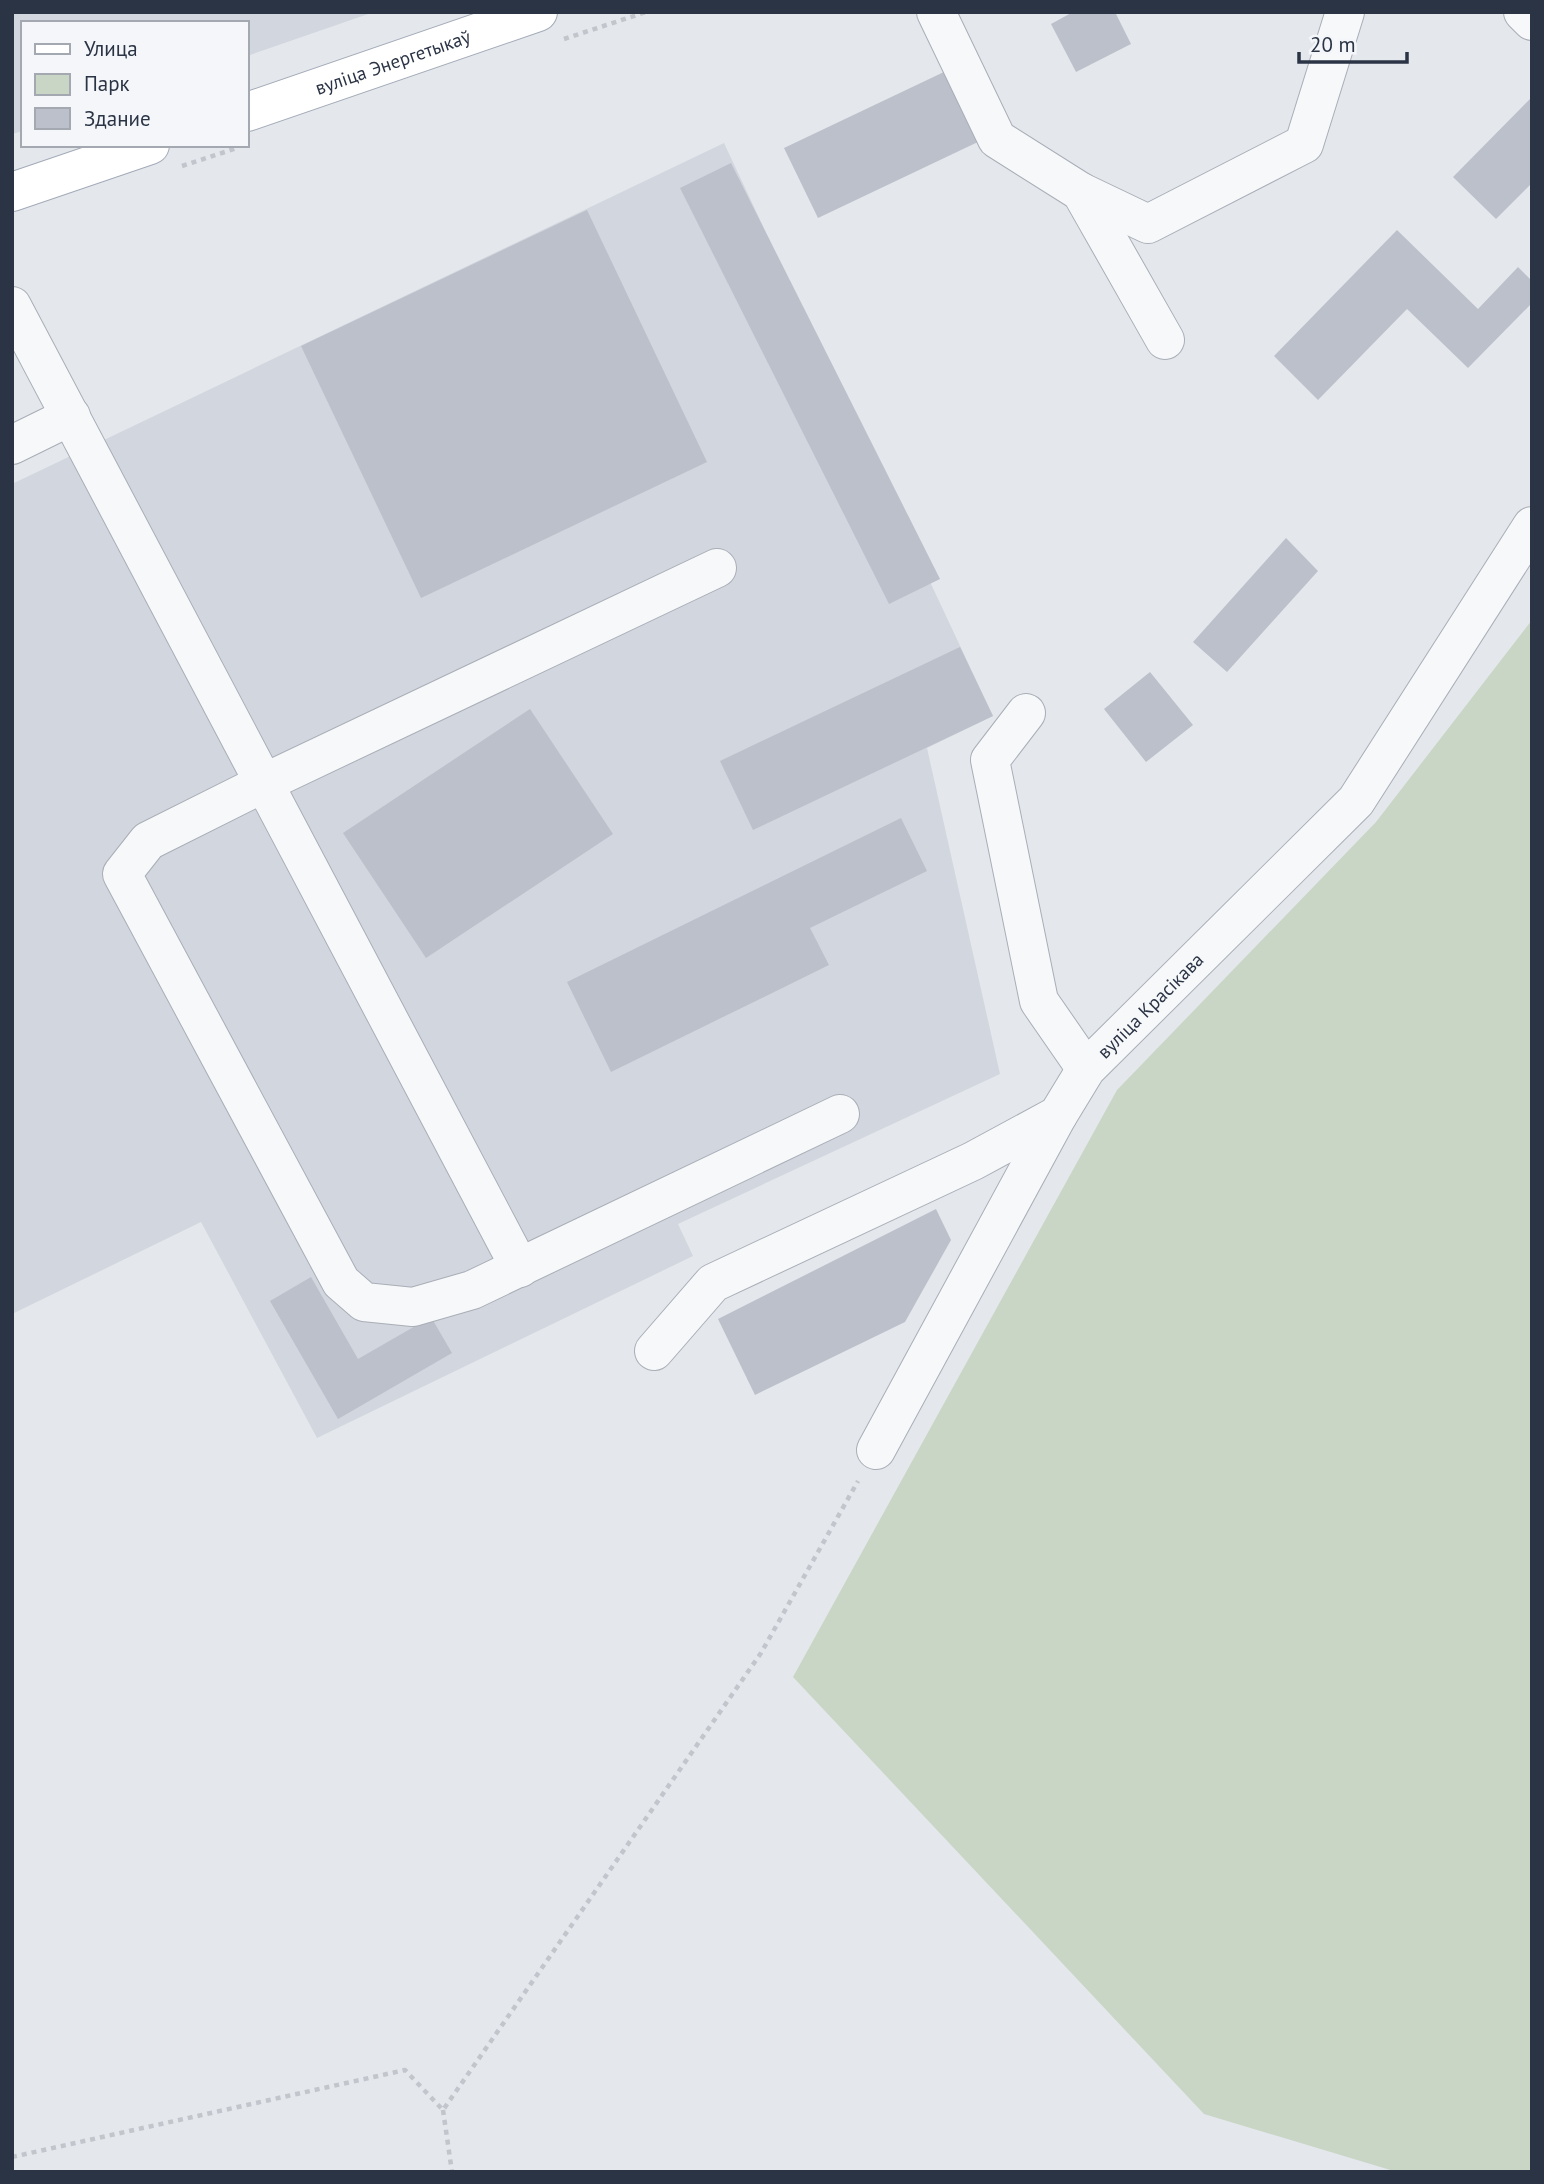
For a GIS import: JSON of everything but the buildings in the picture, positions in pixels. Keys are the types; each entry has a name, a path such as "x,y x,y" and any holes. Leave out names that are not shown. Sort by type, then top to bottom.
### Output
{"main road":[{"name":"вуліца Энергетыкаў","path":"248,112 538,12"},
{"path":"12,192 144,147"}],"street":[{"path":"936,12 997,139 1081,192 1148,224 1304,144 1345,12"},
{"path":"1523,12 1532,21"},
{"path":"1081,192 1165,341"},
{"path":"13,309 520,1268"},
{"path":"12,445 71,416"},
{"name":"вуліца Красікава","path":"876,1450 1058,1115 1086,1069 1356,801 1532,526"},
{"path":"717,568 264,783 148,841 122,874 341,1282 364,1301 413,1307 472,1290 840,1114"},
{"path":"1026,713 990,760 1039,1001 1086,1069"},
{"path":"654,1352 713,1283 973,1161 1058,1115"}],"path":[{"path":"443,2110 761,1653 876,1450"},
{"path":"12,2157 405,2070 443,2110 452,2172"}],"shaded area":[{"path":"12,12 374,12 248,56 248,21 21,21 21,132 12,134"},
{"path":"724,143 993,716 927,748 1000,1074 678,1224 693,1256 317,1438 201,1222 12,1314 12,484"}],"green space":[{"path":"1532,620 1532,2172 1397,2172 1204,2114 793,1677 1117,1090 1376,822"}]}
